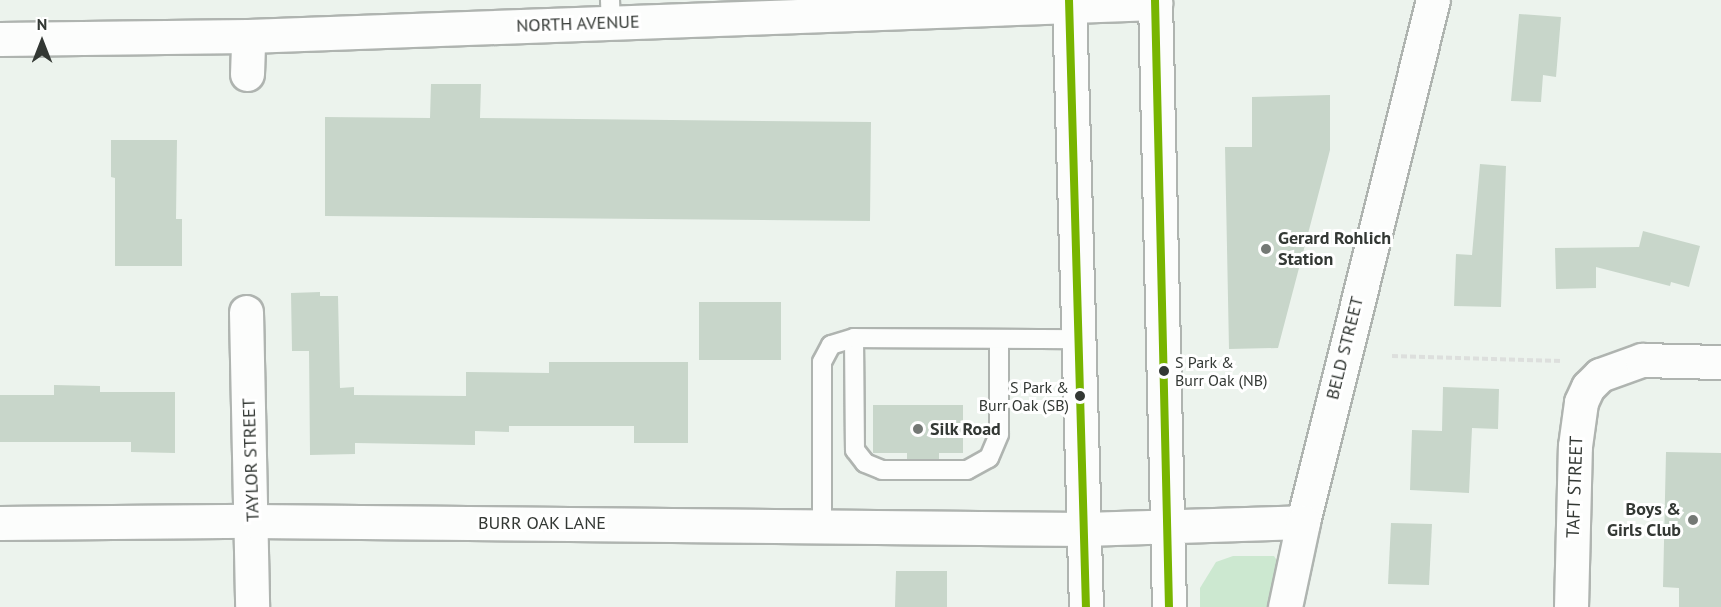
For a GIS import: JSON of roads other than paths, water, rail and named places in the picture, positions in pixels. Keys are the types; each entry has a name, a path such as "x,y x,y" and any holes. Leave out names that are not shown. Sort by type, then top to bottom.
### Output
{"street":[{"name":"BELD STREET","path":"1285,607 1433,0"},
{"path":"1155,1 1169,607"},
{"name":"NORTH AVENUE","path":"0,39 248,36 610,11 1155,1"},
{"path":"1069,3 1086,607"},
{"path":"247,74 248,36"},
{"name":"TAYLOR STREET","path":"246,312 253,521 252,607"},
{"name":"TAFT STREET","path":"1571,607 1577,425 1584,394 1600,375 1642,360 1721,362"},
{"name":"BURR OAK LANE","path":"0,523 253,521 1084,528"},
{"path":"1084,528 1304,522"}],"lane":[{"path":"854,338 855,450 865,462 882,470 967,470 989,458 999,434 999,339"},
{"path":"822,525 822,362 831,345 854,338 1079,339"}],"place":[{"name":"Gerard Rohlich Station","path":"1266,249"},
{"name":"S Park & Burr Oak (NB)","path":"1164,371"},
{"name":"S Park & Burr Oak (SB)","path":"1080,396"},
{"name":"Silk Road","path":"918,429"},
{"name":"Boys & Girls Club","path":"1693,520"}]}
